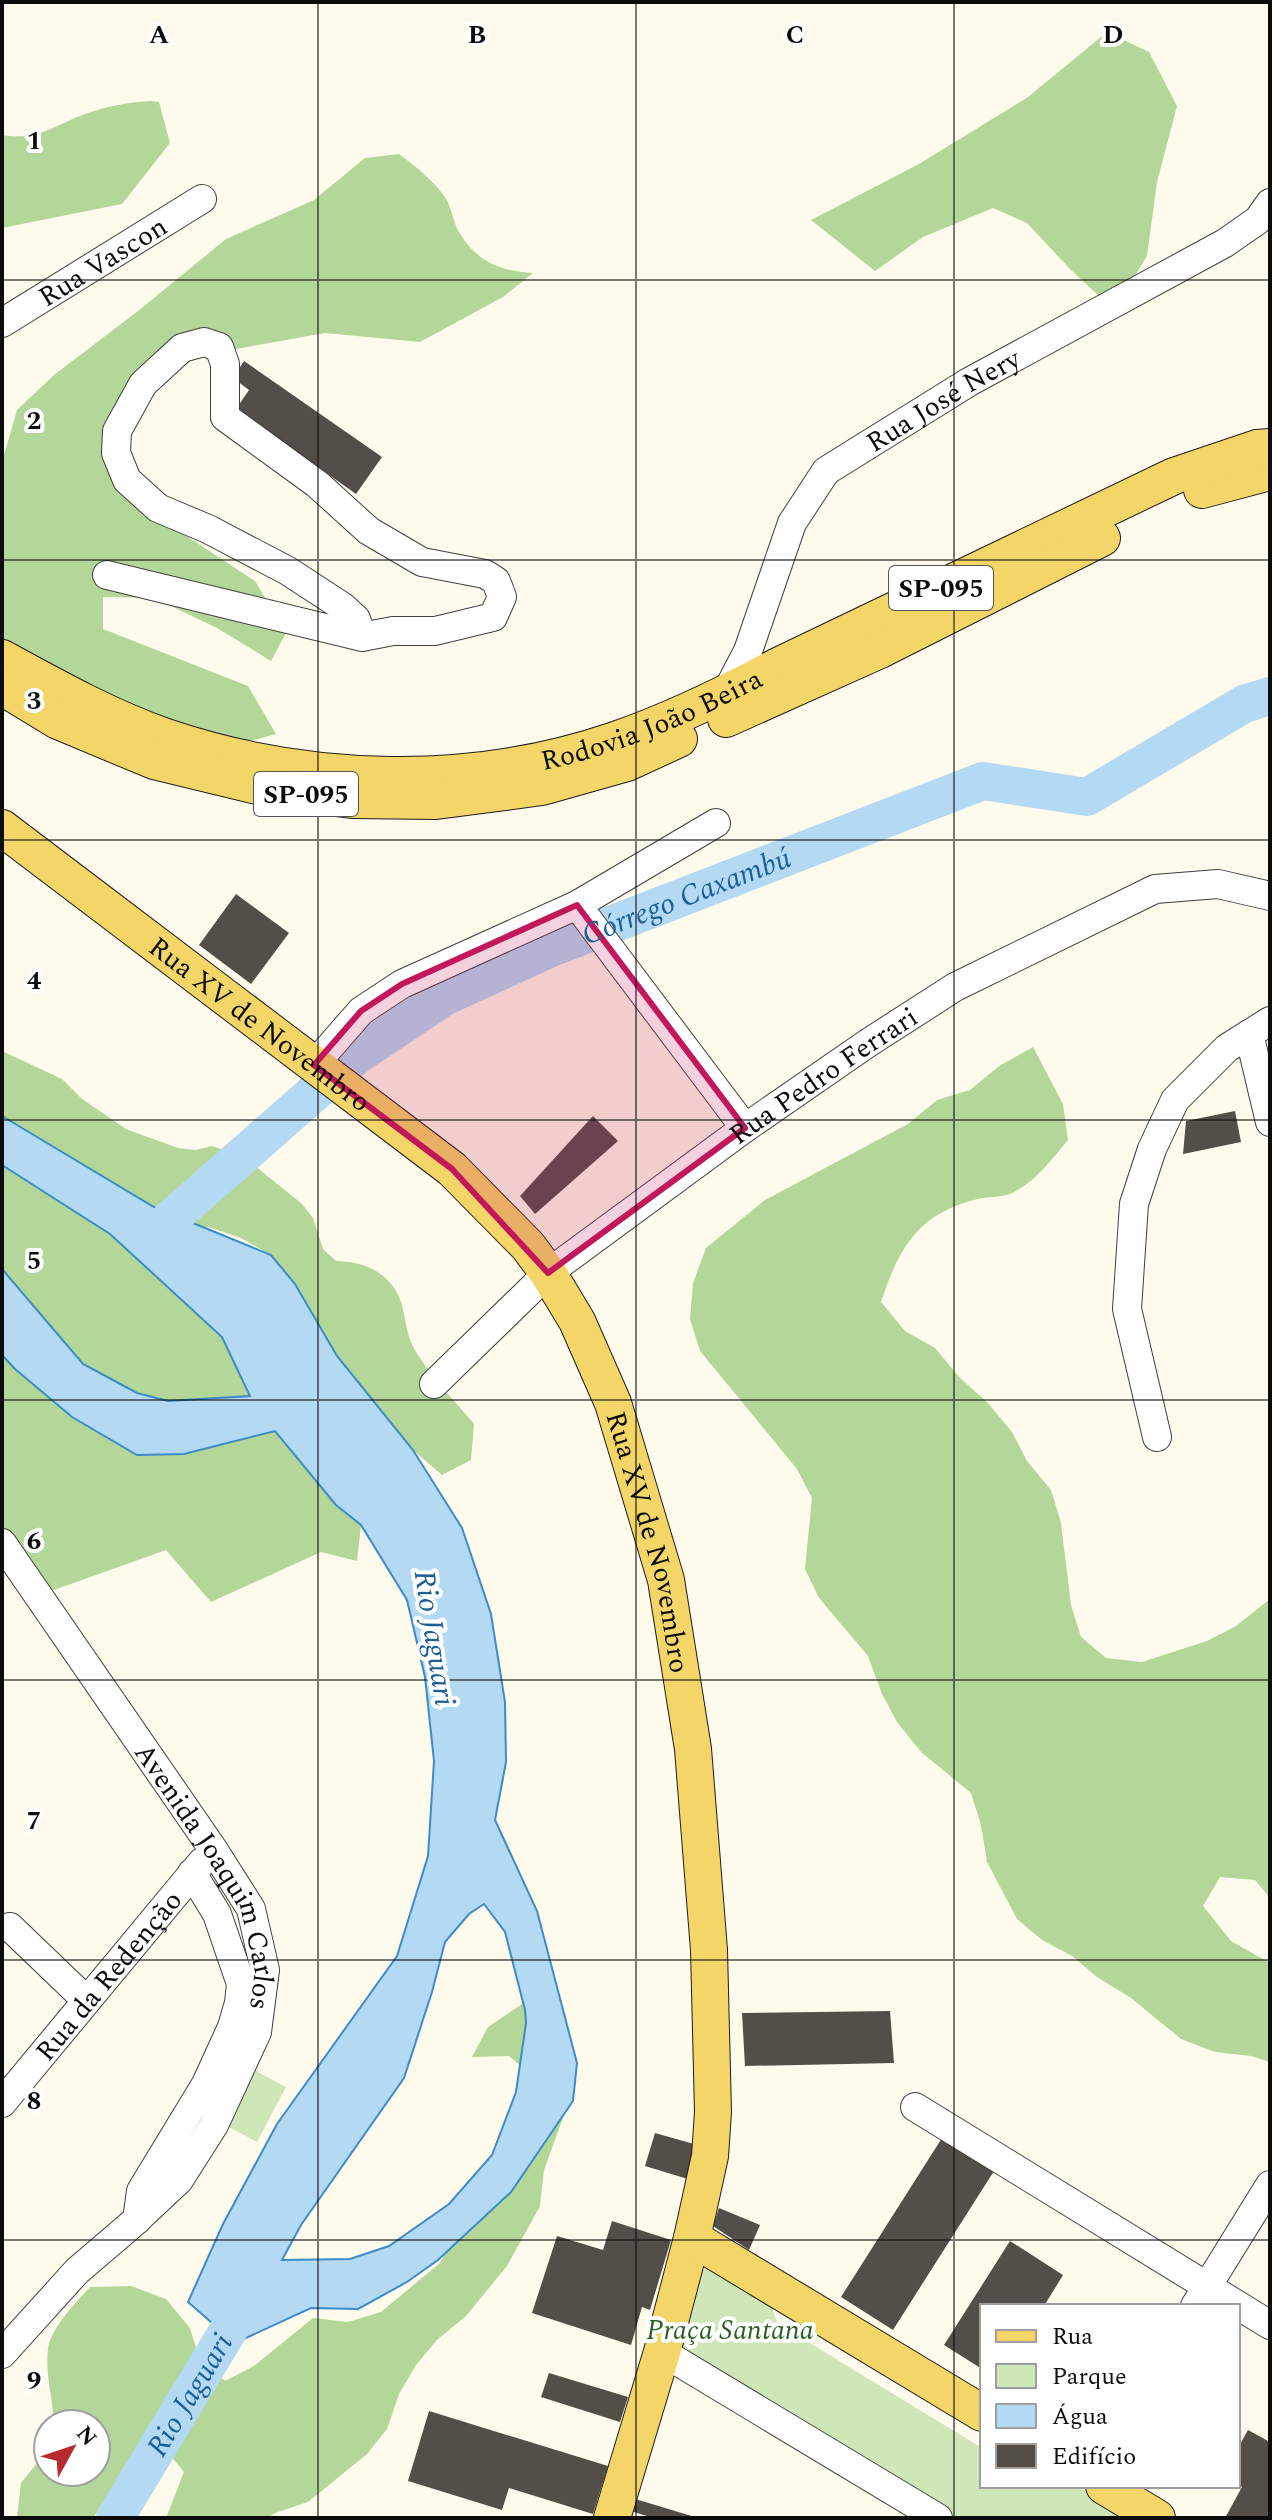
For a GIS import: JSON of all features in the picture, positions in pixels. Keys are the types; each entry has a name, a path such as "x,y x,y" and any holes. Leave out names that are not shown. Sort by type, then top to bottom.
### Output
{"main road":[{"name":"Rodovia João Beira","path":"2,658 69,695 165,736 227,754 348,773 424,776 527,763 615,740 725,695 790,660 1174,476 1257,448 1270,447"},
{"name":"Rodovia João Beira","path":"2,687 58,721 154,761 278,791 337,798 436,801 542,787 627,763 880,650 1167,506 1207,488 1270,472"},
{"name":"Rua XV de Novembro","path":"2,828 452,1169 528,1246 548,1273 577,1321 613,1403 666,1580 693,1749 709,1950 713,2112 710,2156 692,2238 662,2352 612,2518"},
{"path":"692,2238 980,2412"},
{"path":"1107,2488 1157,2518"}],"street":[{"name":"Rua Vascon","path":"2,323 202,199"},
{"name":"Rua José Nery","path":"725,695 748,651 792,523 826,471 969,382 1225,243 1258,220 1270,203"},
{"path":"107,575 362,637 393,631 435,631 493,617 502,597 496,581 485,574 422,562 369,531 317,484 225,417 225,364 219,347 204,342 182,348 143,384 117,431 116,453 127,480 158,508 208,529 288,571 343,607 356,619 362,637"},
{"path":"325,1073 361,1011 402,984 582,911 716,823"},
{"name":"Rua Pedro Ferrari","path":"434,1384 548,1273 745,1128 955,987 1155,889 1218,884 1270,896"},
{"path":"582,911 745,1128"},
{"path":"1157,1437 1127,1309 1134,1204 1152,1149 1175,1100 1227,1048 1260,1028 1270,1122"},
{"name":"Avenida Joaquim Carlos","path":"2,1543 251,1909 265,1970 257,2032 214,2125 179,2180 77,2271 2,2354"},
{"name":"Rua da Redenção","path":"2,2103 213,1849"},
{"path":"137,2220 141,2191 206,2084 232,2027 239,2003 241,1984 217,1914 192,1873"},
{"path":"10,1927 86,2000"},
{"path":"915,2107 1201,2296 1220,2304"},
{"path":"1201,2296 1270,2185"},
{"path":"1240,2312 1270,2325"},
{"path":"662,2352 938,2518"}],"highlighted area":[{"path":"577,905 745,1128 548,1273 452,1169 314,1065 361,1011 402,984"}],"green space":[{"path":"1107,32 1149,52 1177,106 1157,182 1147,256 1114,310 1027,223 993,208 923,237 875,271 811,220 919,164 1028,97"},
{"path":"159,102 170,143 122,204 2,228 2,135 36,134 101,109"},
{"path":"399,154 445,197 459,232 474,251 500,267 533,273 503,297 420,342 325,333 197,356 138,404 107,440 124,481 185,535 255,581 286,633 271,661 217,628 154,598 103,597 103,629 248,686 276,734 205,753 2,641 2,462 17,410 54,375 226,239 314,200 365,158"},
{"path":"1033,1047 1063,1104 1068,1140 1044,1169 1014,1192 957,1205 926,1224 904,1249 881,1302 905,1331 935,1348 959,1377 988,1403 1012,1432 1027,1461 1051,1490 1061,1523 1071,1605 1081,1637 1106,1658 1142,1662 1207,1641 1236,1626 1270,1599 1270,1898 1255,1880 1220,1877 1203,1906 1231,1941 1270,1963 1270,2062 1251,2056 1215,2052 1181,2039 1131,1998 1097,1977 1072,1956 1042,1940 1017,1919 987,1862 981,1825 971,1793 921,1752 897,1722 882,1694 868,1656 819,1598 805,1569 812,1498 797,1469 700,1351 690,1319 693,1283 706,1248 765,1200 908,1124 937,1100 970,1090 999,1066"},
{"path":"2,1051 62,1079 82,1099 126,1129 178,1148 196,1150 212,1146 244,1157 302,1204 313,1218 323,1249 336,1261 376,1271 398,1294 413,1347 436,1380 474,1424 471,1460 442,1475 413,1450 337,1356 295,1284 271,1255 241,1238 212,1228 159,1219 2,1127"},
{"path":"2,1165 110,1234 222,1337 256,1408 336,1505 361,1525 357,1561 321,1552 211,1602 166,1550 51,1591 2,1529"},
{"path":"549,1986 569,2101 544,2170 540,2206 507,2266 466,2316 437,2340 416,2365 399,2394 387,2429 367,2454 308,2502 268,2518 166,2518 184,2472 160,2443 132,2458 93,2518 17,2518 21,2483 32,2469 32,2488 112,2488 112,2408 52,2408 48,2368 50,2341 65,2316 90,2287 131,2286 166,2299 190,2328 200,2361 225,2381 254,2366 313,2318 348,2322 381,2312 440,2263 535,2078 509,2056 472,2057 488,2027"},
{"path":"254,2070 286,2087 257,2142 225,2125"},
{"name":"Praça Santana","path":"707,2266 770,2300 777,2323 980,2447 980,2488 1080,2488 1129,2518 955,2518 678,2351 702,2271"}],"water":[{"path":"2,1116 154,1207 271,1255 295,1284 337,1356 413,1450 462,1528 491,1614 505,1702 506,1762 495,1820 537,1911 577,2063 573,2101 511,2192 438,2260 407,2282 358,2309 311,2308 235,2343 188,2302 223,2224 277,2124 397,1956 428,1856 434,1761 425,1677 407,1600 361,1525 336,1505 275,1431 184,1454 137,1455 72,1417 2,1355 2,1269 83,1364 137,1393 168,1401 250,1396 222,1337 110,1234 2,1165","holes":["484,1904 505,1932 526,2023 516,2092 492,2155 449,2204 389,2246 350,2259 282,2260 301,2225 404,2078 445,1942 469,1914"]}],"building":[{"path":"244,361 382,457 356,494 236,409 249,390 233,378"},
{"path":"236,894 289,933 251,984 199,945"},
{"path":"1235,1111 1241,1142 1183,1154 1186,1121"},
{"path":"593,1116 618,1141 535,1214 520,1196"},
{"path":"890,2011 894,2063 745,2066 742,2013"},
{"path":"655,2133 701,2146 691,2180 645,2166"},
{"path":"942,2138 994,2171 893,2330 841,2297"},
{"path":"719,2208 760,2225 749,2250 713,2226"},
{"path":"612,2221 671,2240 650,2310 642,2307 631,2345 532,2313 557,2236 603,2250"},
{"path":"1010,2241 1063,2275 1045,2304 980,2304 980,2368 944,2345"},
{"path":"549,2373 628,2397 620,2422 541,2397"},
{"path":"429,2411 608,2466 593,2514 509,2488 502,2510 408,2481"},
{"path":"1248,2430 1270,2442 1270,2518 1225,2518 1242,2487 1240,2444"},
{"path":"632,2498 695,2518 653,2518 628,2510"}],"waterway":[{"name":"Córrego Caxambú","path":"158,1230 356,1056 444,997 551,948 983,781 1087,797 1244,704 1270,696"},
{"name":"Rio Jaguari","path":"115,2518 252,2291"}]}
